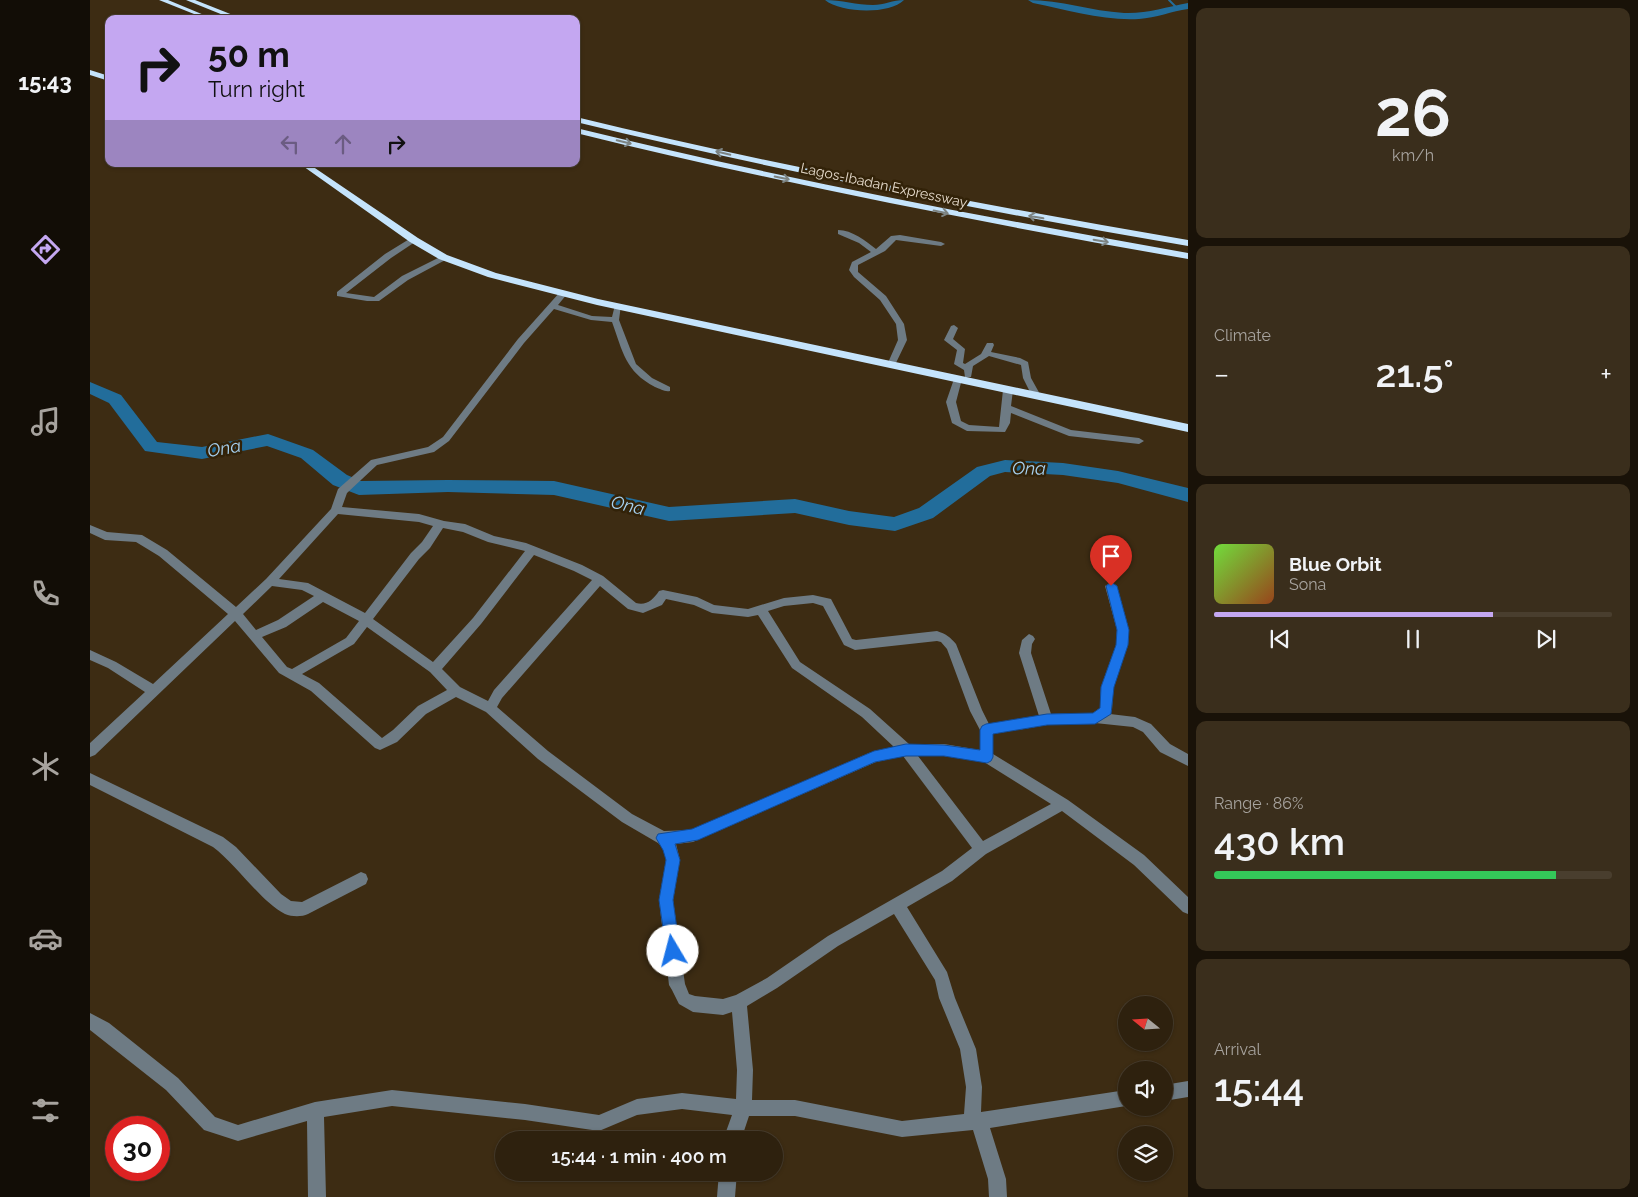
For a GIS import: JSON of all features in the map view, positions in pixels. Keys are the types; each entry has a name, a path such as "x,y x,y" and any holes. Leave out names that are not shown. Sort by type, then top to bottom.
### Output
{"highway":[{"path":"162,0 200,15"},
{"path":"189,0 229,15"},
{"path":"90,72 105,78"},
{"name":"Lagos-Ibadan Expressway","path":"580,120 898,191 1188,243"},
{"name":"Lagos-Ibadan Expressway","path":"580,131 763,174 946,213 1188,256"},
{"path":"308,167 414,240 445,258 492,276 564,294 891,366 1188,428"}],"street":[{"path":"841,232 862,241 875,252"},
{"path":"891,366 903,338 899,324 884,301 873,289 857,277 853,270 855,264 900,236 941,244"},
{"path":"414,240 388,256 340,294 376,299 405,278 445,258"},
{"path":"90,751 270,582 336,510 342,491 374,462 431,450 446,439 521,341 564,294"},
{"path":"552,306 591,318 615,320"},
{"path":"618,306 615,320 632,365 650,380 667,389"},
{"path":"954,328 948,340 961,349 958,364 968,369"},
{"path":"1008,390 1002,430 967,428 957,423 951,402 969,366 984,356 988,349 1026,364 1027,378 1036,396"},
{"path":"1005,408 1069,432 1139,441"},
{"path":"336,510 419,518 465,528 492,539 532,550 578,568 599,579 632,606 643,609 658,602 663,594 697,601 712,609 748,613 784,602 820,600 827,602 848,642 855,645 937,636 945,639 952,647 976,711 986,730 987,757"},
{"path":"291,675 350,641 426,545 440,524"},
{"path":"90,529 105,536 138,538 184,569 236,614 283,670 315,687 380,744 389,741 398,734 420,711 456,691"},
{"path":"434,669 477,621 532,550"},
{"path":"490,708 498,694 599,579"},
{"path":"270,582 304,586 366,619 434,669 456,691 490,708 543,755 627,818 663,838 670,846 673,860 666,900 677,985 684,999 693,1004 723,1007 738,1002 772,983 833,942 946,876 981,849 1063,804"},
{"path":"1095,718 1106,710 1107,687 1122,645 1123,630 1111,586"},
{"path":"254,635 269,631 296,616 323,596"},
{"path":"760,609 796,665 866,713 906,750 981,849"},
{"path":"1029,638 1026,643 1025,653 1047,720"},
{"path":"90,655 112,665 153,691"},
{"path":"986,730 1047,720 1095,718 1135,722 1147,728 1165,748 1188,760"},
{"path":"663,838 693,836 874,757 906,750 944,750 987,757 1063,804 1139,860 1188,907"},
{"path":"90,779 218,842 231,852 276,899 289,908 303,909 360,878"},
{"path":"897,905 942,977 947,998 968,1048 974,1087 975,1121 997,1179 998,1197"},
{"path":"733,1131 743,1108 744,1085 738,1002"},
{"path":"90,1021 103,1029 172,1084 210,1124 238,1133 315,1110 392,1098 525,1112 599,1123 637,1107 682,1101 743,1108 795,1108 902,1129 975,1121 1118,1099"},
{"path":"1173,1092 1188,1089"},
{"path":"315,1110 317,1197"},
{"path":"726,1197 727,1181"}],"waterway":[{"path":"830,0 874,8 899,0"},
{"path":"1033,0 1085,11 1124,16 1138,16 1188,6"},
{"path":"1169,0 1176,7"},
{"name":"Ona","path":"90,387 115,399 151,447 202,453 268,440 307,454 340,480 359,488 448,486 554,488 669,514 795,506 849,518 895,524 926,513 984,471 1005,466 1063,469 1118,477 1188,495"}],"route":[{"path":"673,951 666,900 673,860 670,846 663,838 693,836 874,757 906,750 944,750 987,757 986,730 1047,720 1095,718 1106,710 1108,703 1107,687 1122,645 1123,630 1111,586"}]}
